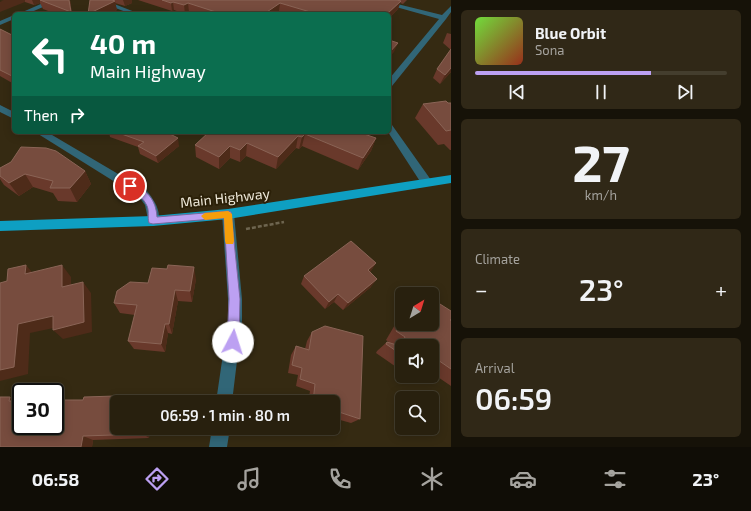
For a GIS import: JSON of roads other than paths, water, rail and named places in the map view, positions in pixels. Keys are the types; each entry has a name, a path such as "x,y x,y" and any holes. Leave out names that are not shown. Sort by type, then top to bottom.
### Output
{"main road":[{"name":"Main Highway","path":"0,226 153,221 228,214 451,179"}],"street":[{"path":"27,12 56,0"},
{"path":"98,0 131,12"},
{"path":"374,0 444,18"},
{"path":"391,82 451,8"},
{"path":"0,23 12,18"},
{"path":"0,108 12,115"},
{"path":"391,130 427,183"},
{"path":"43,134 143,194 151,204 153,221"},
{"path":"225,395 235,320 228,214"},
{"path":"218,447 220,435"}]}
